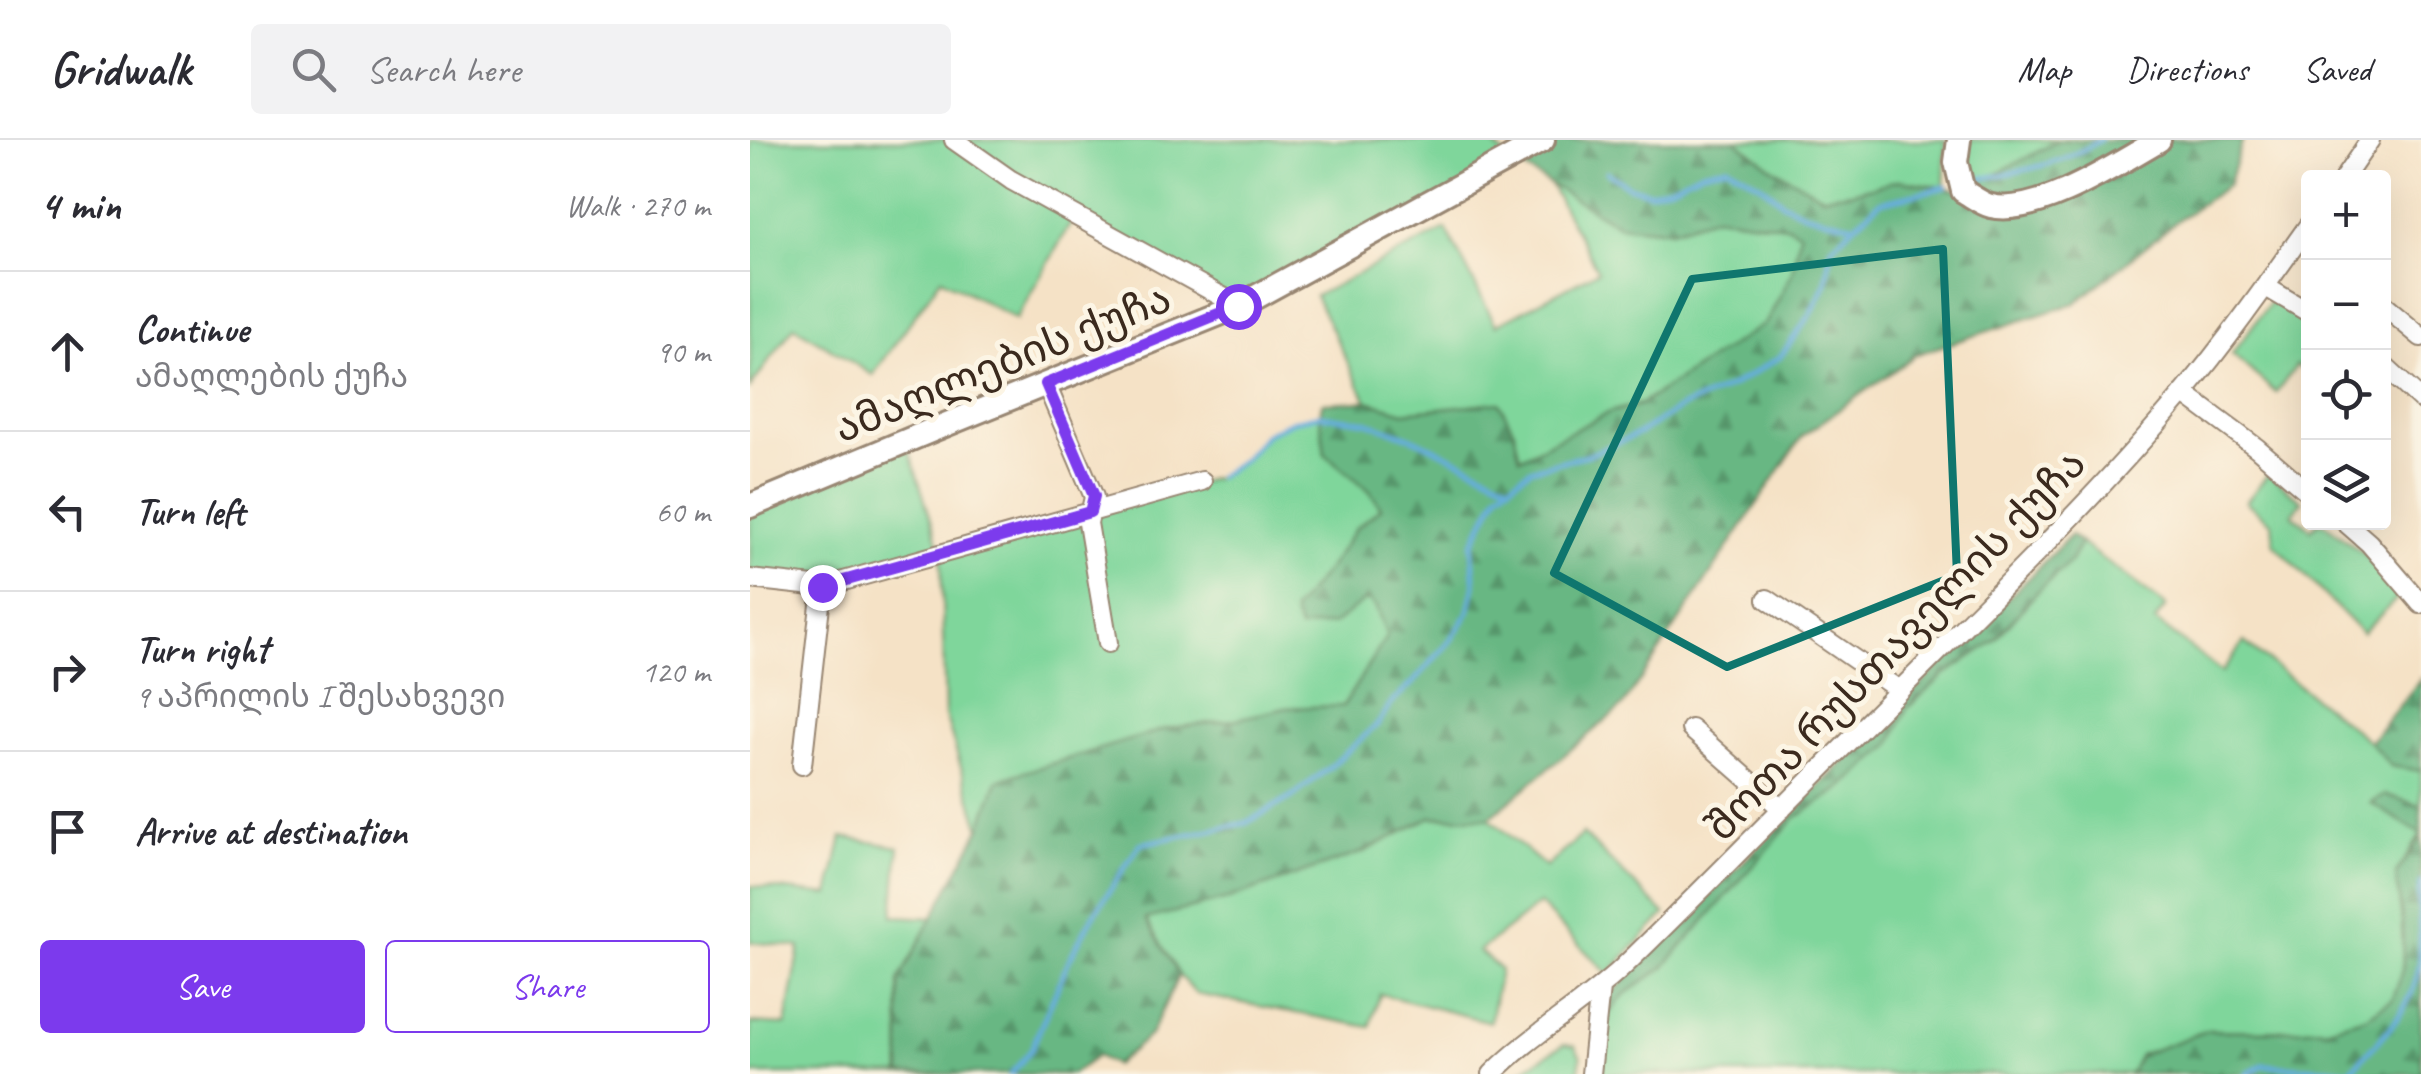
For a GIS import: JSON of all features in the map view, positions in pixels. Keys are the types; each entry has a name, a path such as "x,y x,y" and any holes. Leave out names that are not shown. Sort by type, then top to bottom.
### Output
{"street":[{"path":"954,140 1011,180 1238,306"},
{"name":"ამაღლების ქუჩა","path":"750,506 1238,306 1543,140"},
{"path":"1959,140 1956,162 1963,190 1989,206 2010,207 2041,202 2116,166 2159,140"},
{"path":"2349,170 2370,140"},
{"name":"შოთა რუსთაველის ქუჩა","path":"1492,1074 1512,1054 1600,988 1675,918 2042,548 2183,394 2266,287 2301,249"},
{"path":"2266,287 2301,308"},
{"path":"2391,312 2421,337"},
{"path":"2391,372 2421,400"},
{"path":"1046,384 1094,496 1088,523 1108,643"},
{"path":"2183,394 2301,486"},
{"path":"750,579 822,587 1202,481"},
{"path":"2354,530 2421,604"},
{"path":"802,765 822,587"},
{"path":"1768,599 1900,690"},
{"path":"1691,730 1782,809"},
{"path":"1591,1074 1600,988"}],"highlighted area":[{"path":"1943,249 1957,575 1727,667 1554,573 1692,279"}],"green space":[{"path":"750,140 1488,140 1510,160 1239,306 1075,216 1016,319 941,278 873,375 794,326 750,388"},
{"path":"1543,140 1735,140 1771,167 1822,196 1898,180 1963,191 2010,207 2159,140 2243,140 2228,185 2178,220 2076,303 1917,354 1802,436 1623,706 1489,818 1431,817 1363,852 1228,899 1146,919 1179,975 1150,1035 1115,1065 1097,1056 1072,1074 899,1074 899,980 980,829 998,780 1165,729 1286,708 1343,706 1387,636 1376,607 1366,599 1334,624 1299,629 1293,611 1356,528 1381,508 1370,491 1325,454 1322,403 1367,401 1404,412 1499,402 1514,431 1520,458 1610,412 1641,404 1766,323 1792,273 1800,233 1788,226 1715,216 1671,230 1618,225 1510,160"},
{"path":"1735,140 1946,140 1944,187 1898,180 1822,196 1771,167"},
{"path":"1964,140 2060,140 1969,188"},
{"path":"2060,140 2152,140 2063,187 2001,199 1969,188"},
{"path":"1550,184 1618,225 1671,230 1715,216 1788,226 1800,233 1792,273 1766,323 1641,404 1610,412 1519,458 1514,431 1499,402 1404,412 1367,401 1315,296 1446,229 1496,325 1598,271"},
{"path":"2273,298 2301,315 2301,368 2297,365 2276,393 2232,354"},
{"path":"1320,415 1325,454 1370,491 1381,508 1356,528 1330,566 1376,607 1387,636 1343,706 1286,708 998,780 980,829 945,715 941,554 822,587 750,579 750,506 906,441 942,554 1218,477 1245,458 1266,434 1292,421"},
{"path":"2268,474 2301,500 2292,514 2301,521 2301,530 2333,530 2403,593 2362,633 2274,544 2272,523 2246,502"},
{"path":"2071,535 2081,543 2070,562 1994,641 1943,676 1907,708 1890,746 1840,789 1795,818 1663,968 1624,995 1605,1018 1612,993"},
{"path":"2081,543 2166,606 2155,621 2222,672 2244,642 2370,742 2391,766 2421,771 2421,806 2386,795 2372,802 2421,834 2396,874 2403,971 2394,999 2366,1017 2329,1028 2208,1030 2140,1055 2130,1074 1598,1074 1605,1018 1624,995 1663,968 1795,818 1840,789 1890,746 1907,708 1943,676 1994,641 2070,562"},
{"path":"2421,679 2421,771 2391,766 2370,742"},
{"path":"2386,795 2421,806 2421,834 2371,803"},
{"path":"1431,817 1489,818 1546,867 1583,834 1665,914 1608,974 1539,904 1479,951 1500,969 1490,1022 1380,994 1370,1027 1196,994 1179,975 1145,919 1228,899 1363,852"},
{"path":"2421,836 2421,1074 2130,1074 2140,1055 2208,1030 2329,1028 2366,1017 2393,999 2403,970 2396,874"},
{"path":"842,837 899,847 893,916 934,918 899,981 901,1071 750,1074 750,1023 786,1025 800,947 750,942 750,886 829,895"},
{"path":"1564,1044 1575,1046 1581,1057 1578,1074 1517,1074"}],"waterway":[{"path":"1980,179 2057,161 2100,140"},
{"path":"1607,172 1628,186 1649,192 1702,171 1728,166 1804,213 1853,225"},
{"path":"1011,1074 1031,1050 1090,921 1140,844 1246,823 1292,797 1378,724 1393,701 1451,640 1469,612 1475,584 1472,545 1499,492 1531,469 1591,454 1638,434 1780,357 1811,314 1826,283 1831,247 1880,202 1946,187"},
{"path":"1218,477 1245,458 1266,434 1292,421 1320,415 1367,422 1415,439 1510,485"},
{"path":"2247,1074 2263,1065 2350,1070 2374,1046 2396,1020 2418,974 2421,883"}],"route":[{"path":"822,587 1090,512 1094,496 1046,384 1238,306"}]}
